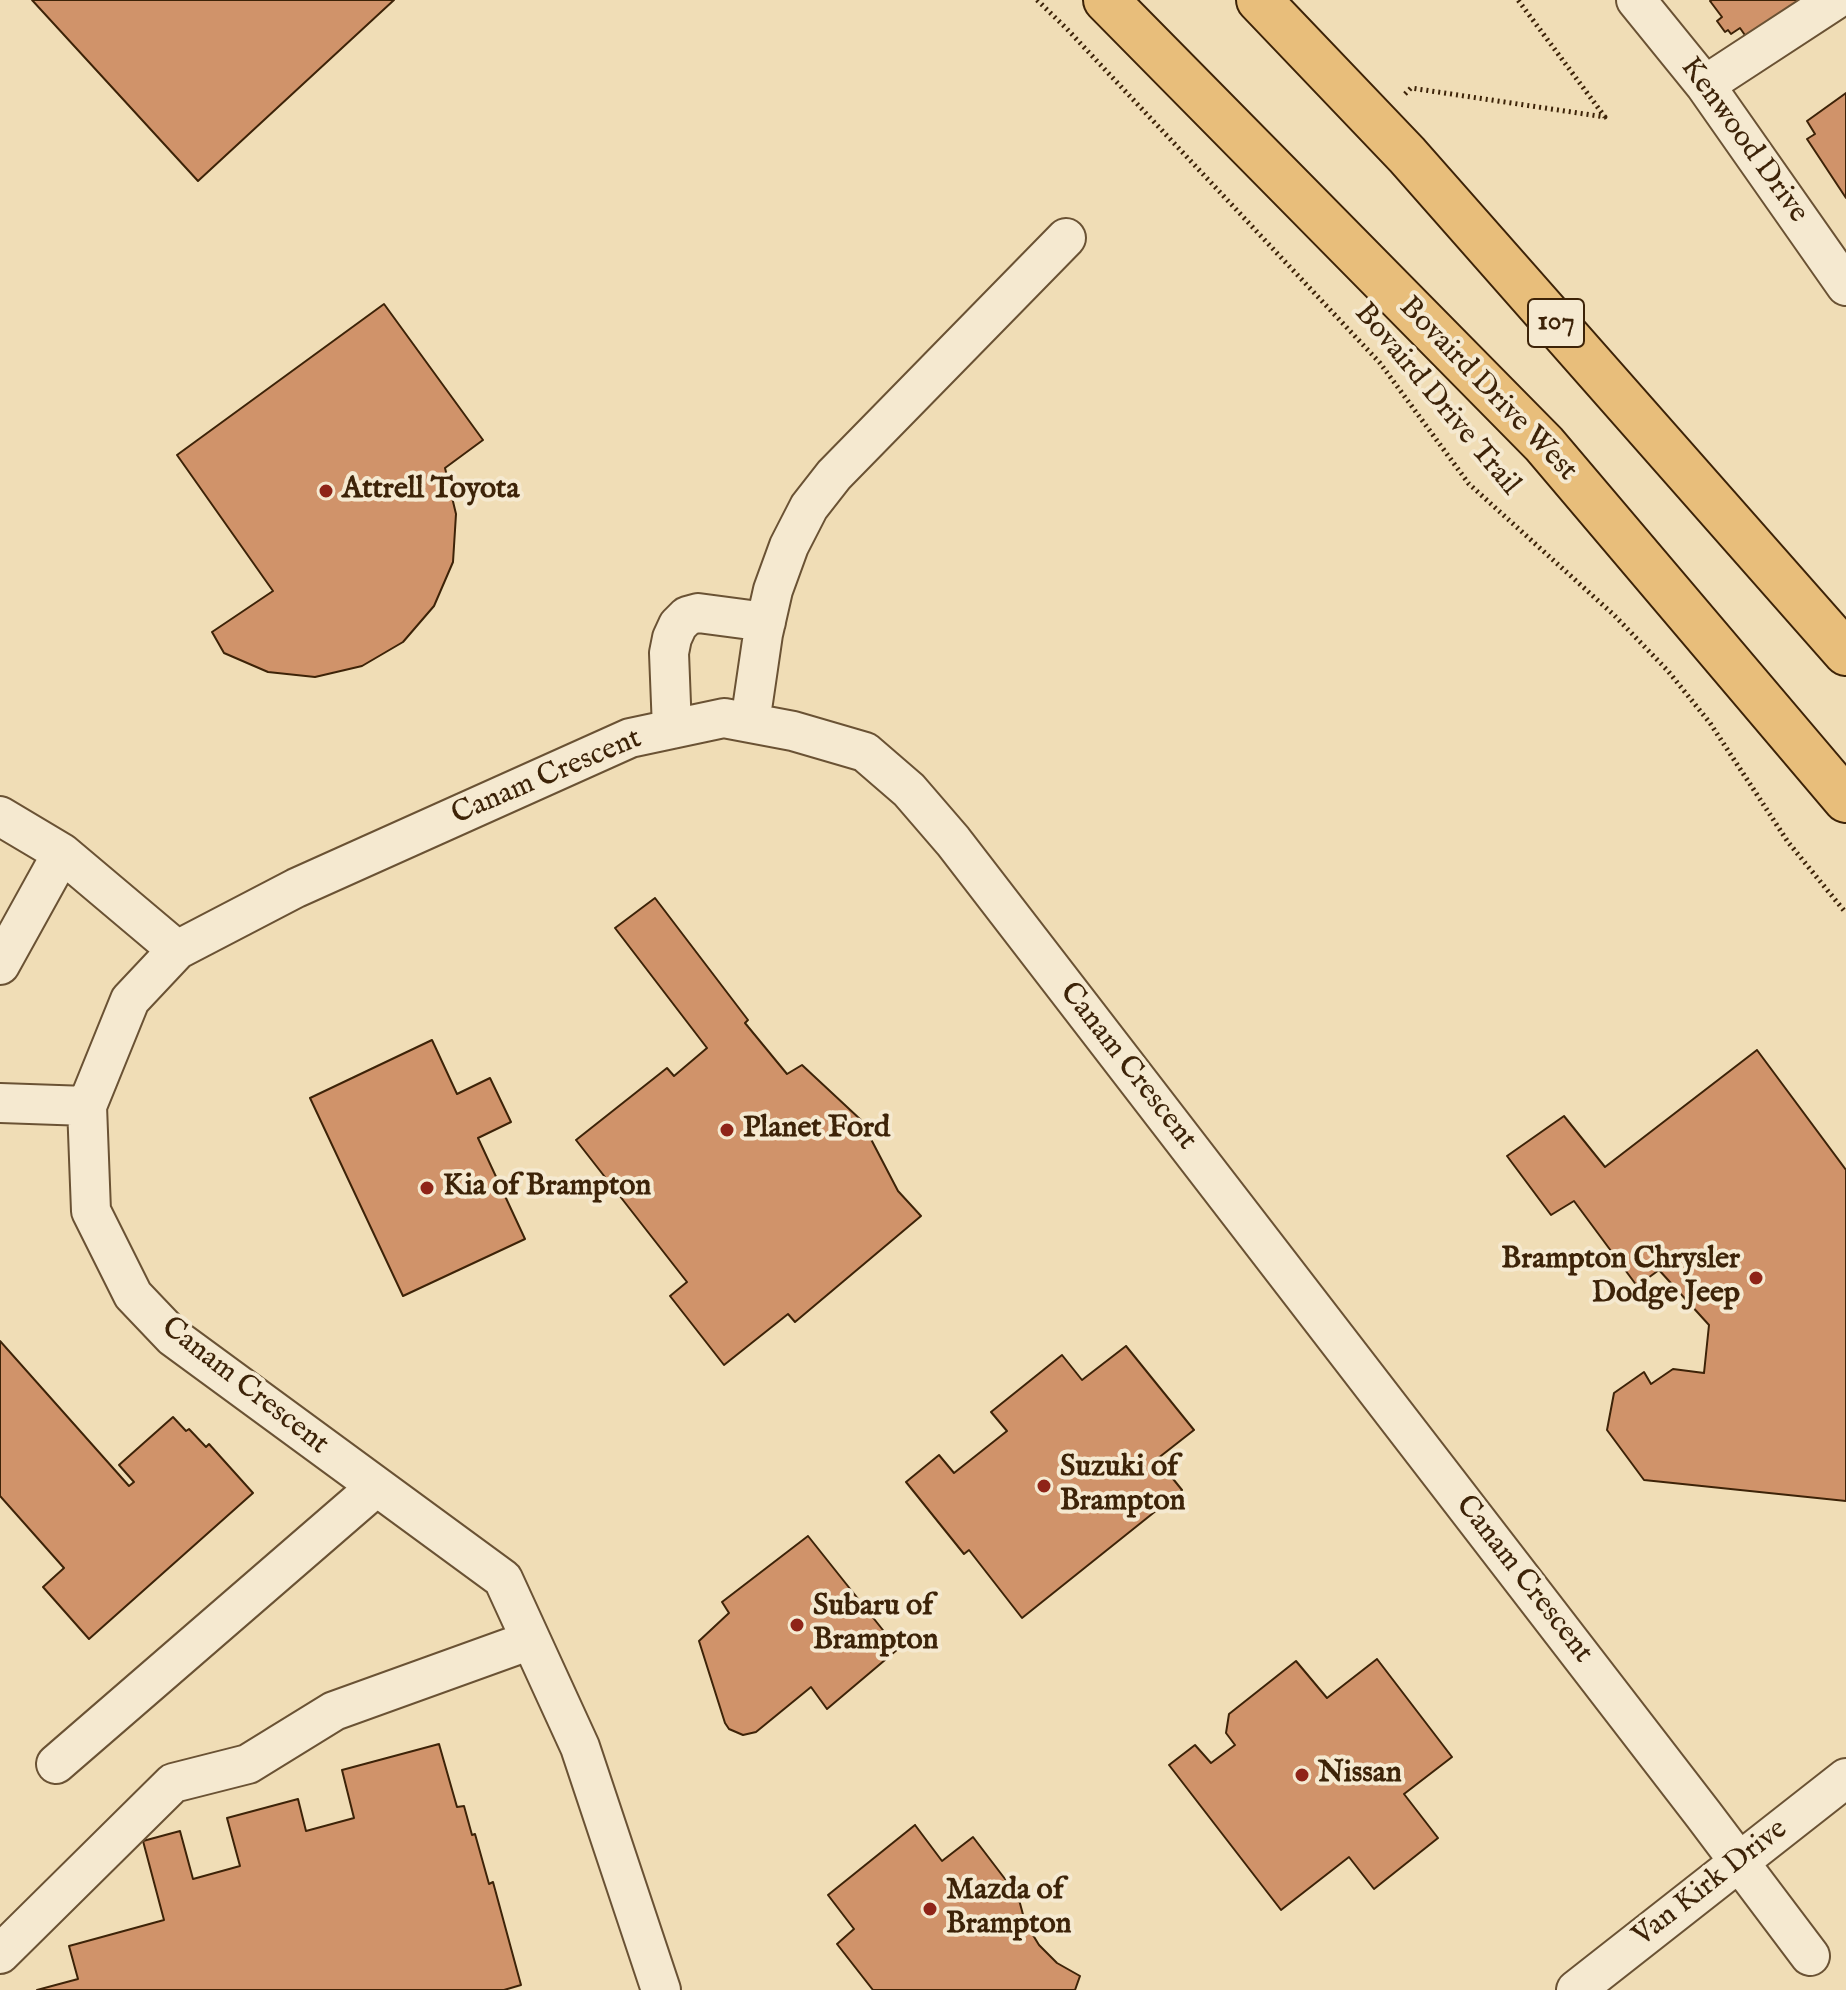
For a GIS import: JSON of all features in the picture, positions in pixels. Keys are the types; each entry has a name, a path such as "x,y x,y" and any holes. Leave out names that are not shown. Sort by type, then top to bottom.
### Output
{"main road":[{"name":"Bovaird Drive West","path":"1106,0 1544,444 1846,800"},
{"name":"107","path":"1259,0 1377,122 1846,653"}],"street":[{"name":"Kenwood Drive","path":"1636,0 1705,85 1846,286"},
{"path":"1705,85 1835,0"},
{"path":"750,723 773,590 789,546 809,507 834,475 1066,238"},
{"path":"672,729 669,653 678,625 687,616 698,613 766,622"},
{"name":"Canam Crescent","path":"661,1990 580,1747 503,1579 173,1337 133,1295 91,1211 87,1106 130,1000 177,950 296,888 630,738 724,718 793,731 865,752 909,790 953,841 1810,1956"},
{"path":"0,816 62,853 177,950"},
{"path":"0,965 62,853"},
{"path":"0,1103 87,1106"},
{"path":"56,1764 376,1487"},
{"path":"0,1954 173,1783 248,1764 334,1711 531,1640"},
{"name":"Van Kirk Drive","path":"1576,1990 1846,1778"}],"path":[{"name":"Bovaird Drive Trail","path":"1037,0 1380,363 1469,484 1614,615 1668,671 1710,723 1788,842 1846,913"},
{"path":"1377,122 1411,88 1605,117 1518,0"}],"building":[{"path":"32,0 394,0 198,181"},
{"path":"1712,0 1803,0 1749,41 1740,28 1731,34 1728,30 1725,32 1717,21 1722,17"},
{"path":"1846,93 1846,198 1807,139 1815,134 1807,121"},
{"name":"Attrell Toyota","path":"384,304 483,440 445,468 456,514 453,562 434,606 403,642 362,666 315,677 268,672 224,653 212,632 273,591 177,455"},
{"name":"Planet Ford","path":"655,898 748,1020 745,1023 787,1074 802,1065 861,1120 898,1191 921,1216 795,1322 788,1314 724,1365 670,1296 687,1282 576,1140 667,1068 674,1076 707,1048 615,928"},
{"name":"Kia of Brampton","path":"432,1040 457,1094 490,1078 511,1122 478,1138 525,1239 403,1296 310,1098"},
{"name":"Brampton Chrysler Dodge Jeep","path":"1757,1050 1846,1170 1846,1501 1644,1480 1607,1430 1614,1393 1644,1372 1651,1384 1673,1369 1704,1373 1709,1325 1659,1270 1637,1286 1574,1201 1551,1215 1507,1156 1564,1116 1605,1167"},
{"path":"0,1341 129,1486 134,1482 119,1465 173,1417 206,1447 209,1444 253,1493 89,1639 43,1587 64,1568 0,1496"},
{"name":"Suzuki of Brampton","path":"1126,1346 1194,1430 1157,1459 1182,1490 1022,1618 969,1550 964,1554 906,1482 939,1455 954,1473 1007,1431 991,1412 1062,1355 1082,1380"},
{"name":"Subaru of Brampton","path":"808,1536 898,1649 827,1709 811,1687 756,1732 743,1735 729,1729 725,1723 699,1641 729,1613 722,1602"},
{"name":"Nissan","path":"1377,1659 1452,1757 1404,1794 1438,1838 1374,1889 1349,1857 1281,1910 1169,1765 1195,1745 1211,1763 1235,1745 1226,1733 1229,1714 1296,1661 1327,1698"},
{"path":"439,1744 457,1807 464,1806 489,1884 493,1882 521,1985 504,1990 37,1990 78,1979 69,1946 164,1920 143,1841 180,1831 193,1879 240,1866 227,1818 298,1799 306,1831 354,1818 342,1770"},
{"name":"Mazda of Brampton","path":"915,1825 942,1861 973,1837 1018,1896 1025,1922 1039,1945 1057,1963 1080,1976 1075,1990 873,1990 837,1944 854,1929 828,1895"}],"place":[{"name":"Attrell Toyota","path":"326,491"},
{"name":"Planet Ford","path":"727,1130"},
{"name":"Kia of Brampton","path":"427,1188"},
{"name":"Brampton Chrysler Dodge Jeep","path":"1756,1278"},
{"name":"Suzuki of Brampton","path":"1044,1486"},
{"name":"Subaru of Brampton","path":"797,1625"},
{"name":"Nissan","path":"1302,1775"},
{"name":"Mazda of Brampton","path":"930,1909"}]}
